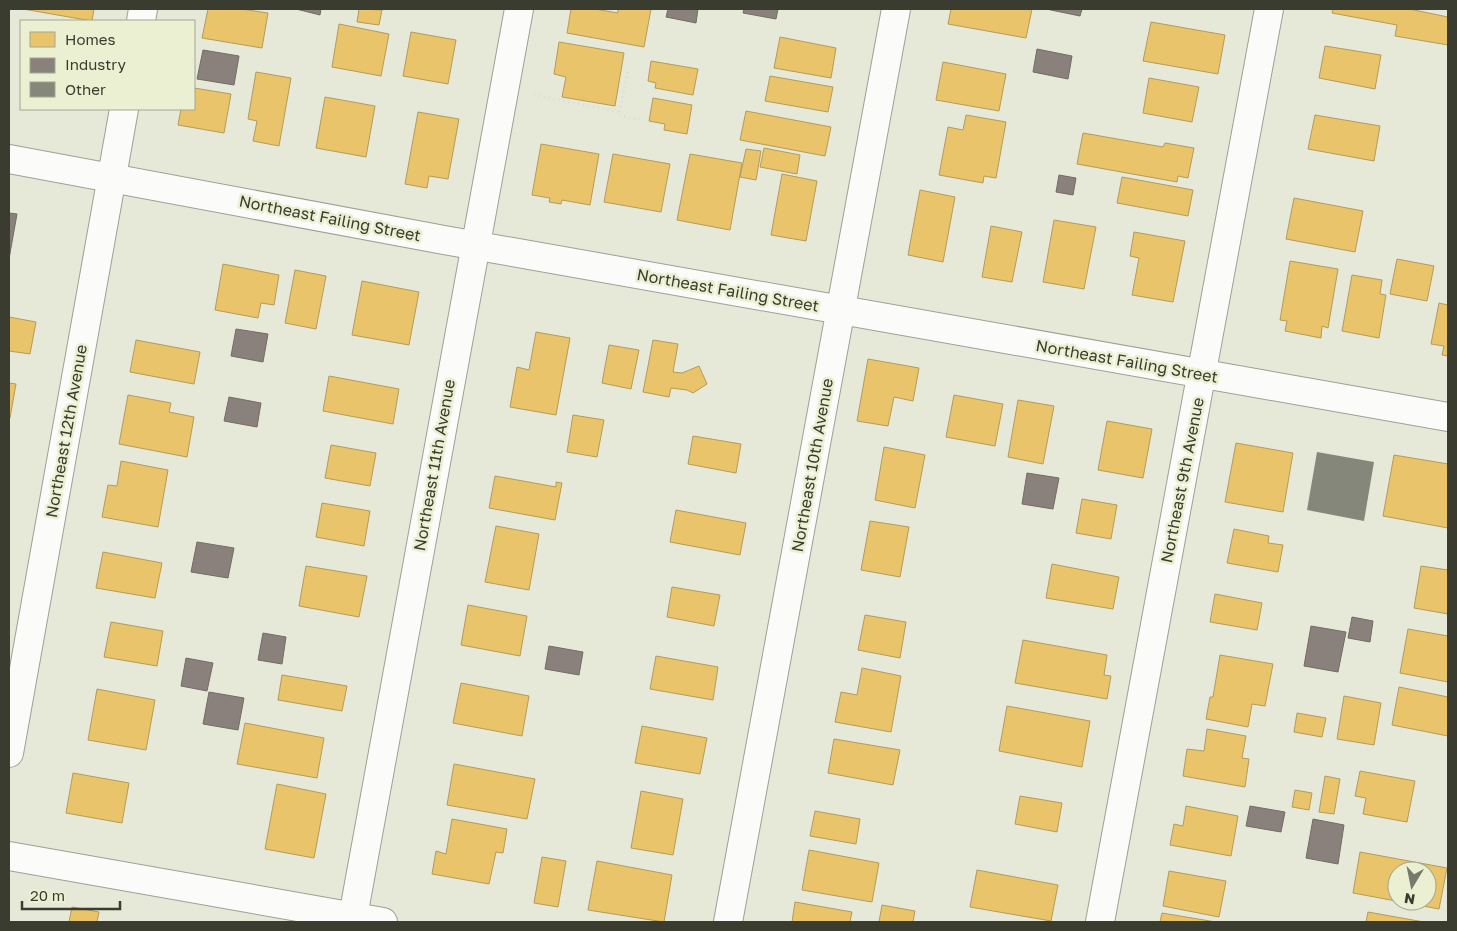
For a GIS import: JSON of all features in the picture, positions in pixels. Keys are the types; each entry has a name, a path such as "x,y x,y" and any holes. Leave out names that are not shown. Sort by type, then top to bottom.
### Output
{"street":[{"name":"Northeast 11th Avenue","path":"353,920 474,245 519,9"},
{"name":"Northeast 10th Avenue","path":"728,922 896,9"},
{"name":"Northeast 9th Avenue","path":"1100,922 1269,9"},
{"name":"Northeast 12th Avenue","path":"9,752 124,110"},
{"name":"Northeast Failing Street","path":"9,159 474,245 1448,417"},
{"path":"9,856 353,920 384,922"}],"path":[{"path":"628,72 619,115 642,120"},
{"path":"503,90 620,112"}],"building: Homes":[{"path":"23,9 94,9 92,20"},
{"path":"208,9 241,9 268,13 262,48 202,38"},
{"path":"359,9 382,10 379,25 357,22"},
{"path":"571,9 595,9 618,13 618,9 651,9 644,47 567,33"},
{"path":"951,9 1032,9 1026,38 948,24"},
{"path":"1333,9 1409,9 1448,17 1448,45 1395,36 1397,25 1332,13"},
{"path":"1151,22 1225,35 1218,74 1143,61"},
{"path":"339,24 389,34 381,76 332,67"},
{"path":"411,32 456,40 448,84 403,76"},
{"path":"780,37 836,48 831,78 774,68"},
{"path":"559,42 624,53 615,106 562,97 566,77 554,74"},
{"path":"1325,46 1381,55 1375,89 1319,78"},
{"path":"651,61 698,69 693,95 655,88 656,83 648,81"},
{"path":"943,62 1006,74 999,111 936,100"},
{"path":"256,72 291,78 279,146 253,141 257,121 248,119"},
{"path":"770,76 833,87 828,112 765,101"},
{"path":"1149,78 1199,87 1192,122 1143,113"},
{"path":"195,88 231,94 224,133 178,125 181,110 195,110"},
{"path":"325,97 375,106 366,157 316,148"},
{"path":"653,98 692,105 687,134 664,130 665,124 649,121"},
{"path":"746,111 831,127 825,156 740,140"},
{"path":"418,112 459,119 448,179 429,176 427,188 405,184"},
{"path":"966,115 1006,122 996,178 984,176 983,183 939,175 948,127 963,130"},
{"path":"1315,115 1380,126 1374,161 1308,149"},
{"path":"1083,133 1163,147 1165,143 1194,148 1188,178 1178,176 1177,182 1077,164"},
{"path":"541,144 599,154 590,205 562,200 561,204 549,202 550,198 532,195"},
{"path":"764,148 800,155 797,174 760,167"},
{"path":"746,149 761,151 756,180 740,177"},
{"path":"613,154 670,164 661,212 604,202"},
{"path":"690,154 742,163 730,230 677,220"},
{"path":"782,174 817,181 806,241 771,235"},
{"path":"1122,177 1193,190 1188,216 1117,203"},
{"path":"920,190 955,197 943,262 908,255"},
{"path":"1294,198 1363,211 1355,252 1286,239"},
{"path":"1054,220 1096,227 1084,289 1043,282"},
{"path":"991,226 1022,232 1012,282 982,277"},
{"path":"1134,232 1185,241 1173,302 1132,295 1139,258 1130,256"},
{"path":"1397,259 1434,266 1427,301 1390,294"},
{"path":"1290,261 1338,269 1328,328 1322,326 1321,338 1285,331 1287,321 1280,320"},
{"path":"223,264 279,275 274,305 261,303 258,318 215,310"},
{"path":"295,270 326,276 316,329 285,323"},
{"path":"1352,275 1382,280 1380,294 1386,295 1379,338 1342,331"},
{"path":"362,281 419,292 409,345 352,335"},
{"path":"1439,303 1448,305 1448,356 1442,355 1444,346 1431,344"},
{"path":"9,317 36,322 30,354 9,351"},
{"path":"536,332 570,338 556,415 510,407 517,367 529,370"},
{"path":"136,340 200,352 194,384 130,372"},
{"path":"653,340 678,344 673,372 682,373 699,366 707,384 693,393 687,390 671,388 669,397 643,392"},
{"path":"609,345 639,350 631,389 602,383"},
{"path":"868,359 919,368 913,401 894,397 888,426 857,421"},
{"path":"329,376 399,389 393,424 323,411"},
{"path":"9,383 16,384 10,418 9,418"},
{"path":"128,395 171,403 169,412 194,417 187,457 119,444"},
{"path":"954,395 1003,404 995,446 946,437"},
{"path":"1018,400 1054,406 1043,464 1008,457"},
{"path":"573,415 604,420 597,457 567,452"},
{"path":"1107,421 1152,429 1143,478 1098,470"},
{"path":"693,436 741,444 736,473 688,464"},
{"path":"1236,443 1293,453 1283,512 1225,502"},
{"path":"331,445 376,453 370,486 325,478"},
{"path":"884,447 925,455 915,508 875,500"},
{"path":"1394,455 1448,464 1448,528 1383,516"},
{"path":"121,461 168,470 158,527 102,517 108,485 117,486"},
{"path":"495,476 556,487 556,482 562,483 555,520 489,508"},
{"path":"1082,499 1117,505 1111,539 1076,533"},
{"path":"322,503 370,511 364,546 316,537"},
{"path":"676,510 746,523 740,555 670,542"},
{"path":"870,521 909,527 900,577 861,570"},
{"path":"496,526 539,534 529,590 485,582"},
{"path":"1234,529 1269,536 1268,543 1283,545 1278,572 1227,563"},
{"path":"103,552 162,563 155,598 96,588"},
{"path":"1052,564 1119,577 1113,609 1046,598"},
{"path":"306,566 367,576 359,617 299,606"},
{"path":"1421,566 1448,570 1448,614 1414,608"},
{"path":"672,587 720,595 714,626 667,617"},
{"path":"1215,594 1262,603 1257,630 1210,622"},
{"path":"468,605 527,616 520,656 461,645"},
{"path":"865,615 906,622 900,658 858,650"},
{"path":"111,622 163,631 157,666 104,657"},
{"path":"1408,629 1448,636 1448,682 1400,673"},
{"path":"1023,640 1107,655 1104,675 1111,676 1107,699 1015,683"},
{"path":"1220,655 1273,664 1265,706 1252,704 1248,727 1206,719 1210,697 1213,697"},
{"path":"656,656 718,667 713,700 650,689"},
{"path":"862,668 901,676 891,732 835,722 841,692 857,695"},
{"path":"282,675 347,686 342,711 278,700"},
{"path":"461,683 529,696 522,736 453,723"},
{"path":"1399,687 1448,697 1448,736 1392,725"},
{"path":"97,689 155,700 146,750 88,740"},
{"path":"1344,696 1381,703 1374,745 1337,739"},
{"path":"1007,706 1090,721 1082,767 999,751"},
{"path":"1297,713 1326,718 1322,737 1294,732"},
{"path":"245,723 324,738 317,778 237,764"},
{"path":"642,726 707,738 700,774 635,763"},
{"path":"1207,729 1246,736 1242,758 1249,759 1245,787 1183,776 1187,749 1204,751"},
{"path":"834,739 900,750 893,785 828,773"},
{"path":"454,764 535,779 527,819 447,805"},
{"path":"1360,771 1415,781 1407,822 1363,814 1366,798 1355,796"},
{"path":"73,773 129,783 122,823 66,813"},
{"path":"1325,776 1340,779 1334,814 1319,812"},
{"path":"277,784 326,794 314,858 265,849"},
{"path":"1295,790 1312,793 1309,810 1292,807"},
{"path":"641,791 683,799 673,855 631,848"},
{"path":"1020,796 1062,803 1057,832 1015,824"},
{"path":"1186,806 1238,816 1231,856 1170,845 1174,824 1183,826"},
{"path":"815,811 860,819 856,844 810,836"},
{"path":"452,819 507,829 503,853 496,852 489,884 432,874 436,851 446,854"},
{"path":"809,850 879,863 872,902 802,890"},
{"path":"1360,852 1409,861 1387,861 1387,899 1353,893"},
{"path":"542,857 566,861 558,907 534,903"},
{"path":"597,861 672,875 664,922 588,910"},
{"path":"1437,866 1447,868 1439,909 1437,909"},
{"path":"977,870 1058,885 1051,921 970,907"},
{"path":"1169,871 1226,881 1219,917 1163,906"},
{"path":"795,902 852,912 850,922 792,922"},
{"path":"882,905 915,911 913,922 879,922"},
{"path":"72,907 99,912 97,922 69,922"},
{"path":"1368,912 1424,922 1366,922"},
{"path":"1162,913 1216,922 1160,922"}],"building: Industry":[{"path":"296,9 321,9 320,15"},
{"path":"668,9 698,9 696,23 666,17"},
{"path":"744,9 778,9 776,19 743,13"},
{"path":"1046,9 1082,9 1080,16"},
{"path":"1037,49 1072,56 1068,79 1033,72"},
{"path":"203,50 239,56 234,85 197,79"},
{"path":"1059,175 1076,178 1073,195 1056,192"},
{"path":"9,213 17,214 9,259"},
{"path":"236,329 268,334 263,362 231,356"},
{"path":"229,397 261,403 257,427 224,421"},
{"path":"1027,473 1059,478 1053,509 1022,504"},
{"path":"197,542 234,548 228,578 191,572"},
{"path":"1352,617 1373,621 1370,642 1348,638"},
{"path":"1311,626 1346,632 1338,672 1304,666"},
{"path":"263,633 286,637 282,664 258,660"},
{"path":"549,646 583,652 579,675 545,669"},
{"path":"186,658 213,663 207,691 181,686"},
{"path":"209,692 244,698 238,730 203,724"},
{"path":"1250,806 1285,812 1281,832 1246,826"},
{"path":"1313,819 1344,825 1338,864 1306,858"}],"building: Other":[{"path":"1317,452 1374,462 1364,521 1307,510"}]}
